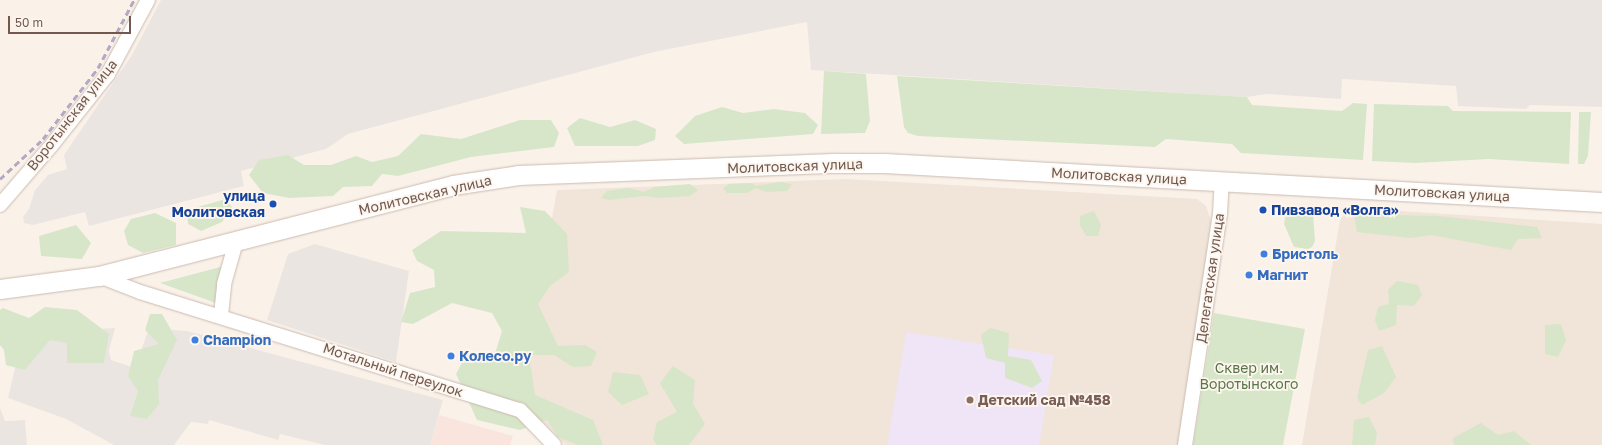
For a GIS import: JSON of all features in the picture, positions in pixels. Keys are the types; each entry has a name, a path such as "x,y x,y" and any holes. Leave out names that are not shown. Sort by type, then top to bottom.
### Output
{"street":[{"name":"Воротынская улица","path":"0,205 51,146 108,74 148,0"},
{"name":"Молитовская улица","path":"0,288 99,276 453,185 518,175 834,163 1222,181 1602,202"},
{"name":"Делегатская улица","path":"1185,445 1220,214 1222,181"},
{"path":"221,315 224,284 236,242"},
{"name":"Мотальный переулок","path":"99,276 140,292 221,315 520,410 554,445"}],"shaded area":[{"path":"161,0 1602,0 1602,107 1530,105 1526,109 1458,106 1456,86 1342,79 1341,99 1266,94 1247,97 811,70 807,22 654,52 348,134 326,149 241,171 244,186 89,226 85,212 33,225 24,223 23,217 29,209 35,190 48,175 67,169 64,155 132,55"},
{"path":"847,179 1197,199 1206,206 1211,221 1179,445 566,445 520,398 557,190"},
{"path":"1353,208 1602,224 1602,445 1302,445 1340,220 1346,212"},
{"path":"315,244 409,271 396,362 267,320 288,254"},
{"path":"115,328 109,351 111,360 135,368 149,328 187,331 443,400 430,445 325,445 280,434 278,440 209,420 208,424 191,422 174,445 114,445 66,419 8,398 23,333"},
{"name":"Детский сад №458","path":"906,332 1054,355 1039,445 887,445"},
{"path":"0,408 5,421 25,420 27,445 0,445"},
{"path":"439,415 513,436 510,445 430,445"}],"green space":[{"path":"824,71 866,74 870,121 865,133 821,134"},
{"path":"897,76 1247,97 1252,105 1342,111 1353,103 1367,104 1363,160 1241,153 1232,144 1166,139 1155,147 918,136 908,133 904,127"},
{"path":"1374,104 1448,106 1453,111 1571,112 1569,164 1489,159 1415,163 1372,161"},
{"path":"722,107 743,113 774,109 805,113 818,125 813,134 684,144 675,136 695,116"},
{"path":"1579,112 1591,112 1588,156 1584,164 1578,164"},
{"path":"580,118 610,127 635,120 656,129 655,140 638,146 575,146 567,128"},
{"path":"520,120 551,120 559,133 554,147 471,157 398,176 382,174 372,186 343,187 333,196 289,198 263,193 249,175 259,160 288,155 304,165 331,165 356,156 372,162 398,156 421,134 461,139"},
{"path":"780,182 792,184 787,191 766,192 756,188 747,193 727,193 723,188 729,184 752,183 755,186"},
{"path":"690,184 698,190 690,196 659,198 644,196 609,200 601,198 607,191 628,188 644,192 655,187"},
{"path":"226,199 232,207 222,222 201,231 188,224 187,210"},
{"path":"520,207 545,211 567,234 569,272 550,286 538,304 558,346 585,345 597,352 591,366 573,367 554,355 529,355 535,395 593,420 603,445 578,445 558,437 547,420 520,430 477,420 456,374 463,361 493,360 502,331 492,313 452,303 413,324 401,322 410,293 435,287 434,270 417,261 412,250 441,231 526,233"},
{"path":"1094,211 1101,225 1098,236 1086,236 1080,225 1080,216"},
{"path":"155,213 176,223 176,245 143,253 128,245 124,231 131,219"},
{"path":"1286,213 1305,216 1313,214 1315,241 1312,247 1308,249 1294,247 1284,224"},
{"path":"1354,214 1439,216 1537,227 1542,238 1518,239 1511,250 1431,235 1410,238 1357,232"},
{"path":"76,225 91,243 82,259 41,256 39,236"},
{"path":"224,266 216,303 160,283"},
{"path":"1397,281 1418,285 1422,295 1414,306 1397,305 1396,325 1379,331 1375,320 1378,307 1389,304 1388,290"},
{"path":"45,307 77,310 109,334 104,363 67,363 67,343 50,340 25,370 6,365 4,350 0,345 0,310 3,308 29,318"},
{"name":"Сквер им. Воротынского","path":"1214,313 1305,329 1283,445 1193,445"},
{"path":"150,314 162,314 177,340 158,380 159,404 147,419 130,416 138,391 128,376 134,351 159,344 145,330"},
{"path":"1561,324 1566,340 1558,357 1545,354 1545,325"},
{"path":"990,328 1009,333 1008,356 1031,360 1042,381 1032,388 1005,378 1005,363 986,358 981,335"},
{"path":"1382,346 1396,377 1384,393 1362,405 1357,398 1368,350"},
{"path":"673,366 695,380 693,404 705,424 689,445 657,445 653,439 657,422 677,412 660,383"},
{"path":"613,372 640,375 649,394 622,405 608,392"},
{"path":"1369,417 1377,433 1375,445 1352,445 1354,420"},
{"path":"1481,423 1498,435 1514,431 1531,445 1454,445 1453,438"}],"railway":[{"path":"0,179 43,139 98,68 134,0"}],"place":[{"name":"улица Молитовская","path":"273,204"},
{"name":"Пивзавод «Волга»","path":"1263,210"},
{"name":"Бристоль","path":"1264,254"},
{"name":"Магнит","path":"1249,275"},
{"name":"Champion","path":"195,340"},
{"name":"Колесо.ру","path":"451,356"},
{"name":"Детский сад №458","path":"970,400"}]}
